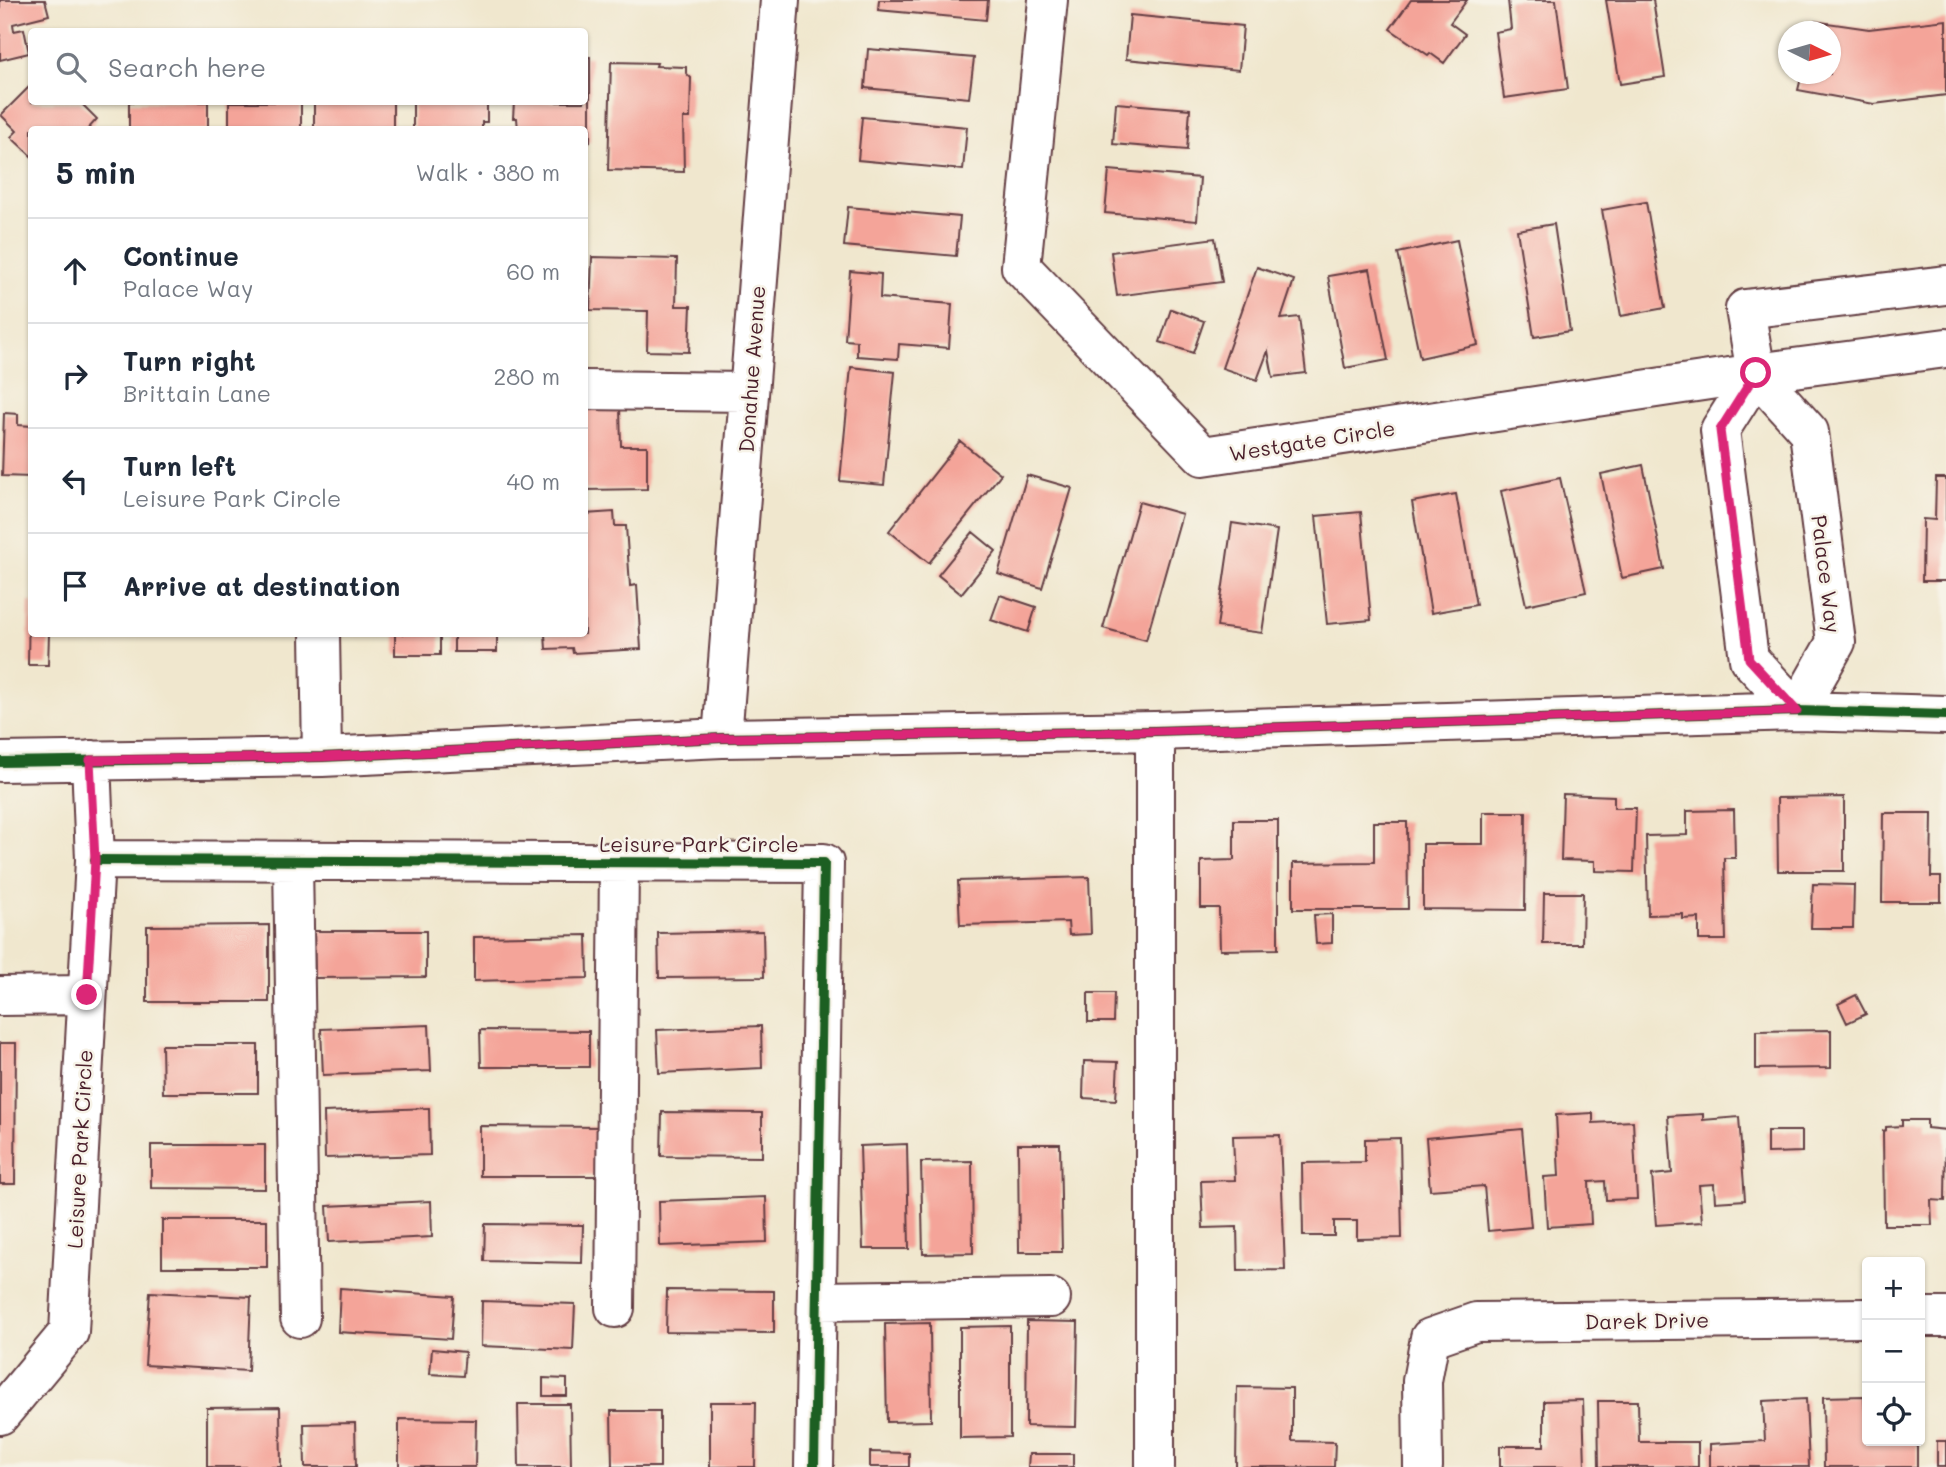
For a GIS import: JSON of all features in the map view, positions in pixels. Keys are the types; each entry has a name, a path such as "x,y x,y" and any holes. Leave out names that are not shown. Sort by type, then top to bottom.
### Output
{"street":[{"name":"Donahue Avenue","path":"722,738 780,0"},
{"name":"Westgate Circle","path":"1048,0 1021,267 1203,456 1756,373 1946,348"},
{"path":"1797,711 1749,659 1720,430 1756,373 1745,309 1946,285"},
{"name":"Palace Way","path":"1756,373 1809,432 1836,642 1797,711"},
{"path":"588,390 749,392"},
{"path":"320,637 322,757"},
{"path":"0,762 322,757 722,738 1155,731 1797,711 1946,715"},
{"path":"1155,731 1155,1467"},
{"name":"Leisure Park Circle","path":"0,1415 16,1375 68,1332 95,860 90,760"},
{"name":"Leisure Park Circle","path":"95,860 824,863 814,1467"},
{"path":"293,861 300,1318"},
{"path":"615,1308 619,862"},
{"path":"0,996 87,995"},
{"path":"817,1301 1051,1298"},
{"path":"1925,1317 1946,1317"},
{"name":"Darek Drive","path":"1423,1467 1422,1381 1430,1338 1476,1322 1862,1318"}],"building":[{"path":"0,0 45,0 49,15 13,24 14,31 24,29 28,53 0,60"},
{"path":"879,0 988,0 986,20 878,10"},
{"path":"1411,0 1467,0 1450,23 1465,34 1444,63 1390,29"},
{"path":"1508,0 1556,0 1568,89 1504,98 1495,32 1511,29"},
{"path":"1606,0 1653,0 1665,77 1620,84"},
{"path":"1130,15 1243,26 1239,70 1126,59"},
{"path":"1946,20 1946,95 1874,104 1798,90 1800,84 1841,84 1841,25 1869,29"},
{"path":"868,49 974,58 969,98 865,88"},
{"path":"590,57 590,142 588,126 518,126 517,118 513,118 514,105 588,105"},
{"path":"611,62 686,67 686,73 691,78 690,118 683,118 684,172 608,170"},
{"path":"28,88 28,105 83,105 97,119 91,126 28,126 28,153 11,137 17,131 1,115"},
{"path":"1116,103 1190,109 1187,150 1113,144"},
{"path":"129,105 208,105 208,126 129,126"},
{"path":"229,105 301,105 301,126 229,126"},
{"path":"314,105 393,105 393,126 314,126"},
{"path":"413,105 487,105 487,122 482,122 482,126 413,126"},
{"path":"862,117 967,127 963,170 858,160"},
{"path":"1109,170 1200,178 1197,221 1105,213"},
{"path":"1646,202 1665,308 1621,316 1602,210"},
{"path":"848,207 960,217 956,256 844,246"},
{"path":"1554,224 1570,331 1534,337 1517,230"},
{"path":"1215,238 1222,282 1117,296 1111,252"},
{"path":"1457,240 1478,345 1420,358 1398,253"},
{"path":"592,257 677,259 676,306 691,306 689,352 647,351 648,311 590,310"},
{"path":"1257,267 1294,280 1281,319 1299,317 1306,373 1273,377 1268,351 1257,380 1222,368"},
{"path":"1370,269 1388,360 1345,368 1328,276"},
{"path":"850,271 881,274 880,298 952,304 949,348 899,344 898,359 857,356 857,341 845,340"},
{"path":"1171,309 1204,321 1193,353 1160,342"},
{"path":"851,367 895,372 884,485 840,481"},
{"path":"588,408 620,408 621,446 647,446 647,489 588,490"},
{"path":"4,413 18,414 18,425 28,426 28,477 2,476"},
{"path":"960,441 1001,474 929,563 889,531"},
{"path":"1643,465 1664,569 1622,578 1601,474"},
{"path":"1027,475 1072,488 1042,588 998,574"},
{"path":"1560,478 1586,592 1526,605 1501,491"},
{"path":"1936,478 1946,478 1946,581 1922,581 1923,519 1935,520"},
{"path":"1456,494 1476,605 1431,613 1412,502"},
{"path":"1139,502 1182,514 1146,640 1103,628"},
{"path":"614,512 615,526 626,526 630,586 637,585 641,649 573,653 572,648 546,649 545,637 588,637 588,514"},
{"path":"1361,512 1371,620 1327,624 1316,516"},
{"path":"1232,523 1277,530 1262,633 1217,627"},
{"path":"973,532 996,551 961,594 938,575"},
{"path":"1000,595 1036,607 1028,632 991,620"},
{"path":"28,637 49,637 48,665 28,665"},
{"path":"395,637 440,637 440,655 395,655"},
{"path":"454,637 497,637 497,652 454,652"},
{"path":"1563,794 1614,796 1614,808 1636,808 1634,872 1595,871 1595,861 1561,860"},
{"path":"1844,797 1844,871 1778,871 1777,798"},
{"path":"1734,810 1735,858 1724,858 1726,940 1699,940 1699,918 1683,919 1683,914 1648,915 1646,836 1687,835 1687,811"},
{"path":"1483,812 1526,812 1525,910 1423,909 1423,844 1483,844"},
{"path":"1883,813 1932,813 1931,877 1941,877 1941,902 1882,902"},
{"path":"1234,820 1278,820 1278,949 1220,950 1219,908 1201,908 1201,861 1234,860"},
{"path":"1374,822 1407,822 1408,909 1293,909 1293,863 1374,862"},
{"path":"1089,877 1091,934 1069,935 1068,922 960,925 958,881"},
{"path":"1813,884 1854,885 1853,928 1811,928"},
{"path":"1544,893 1583,893 1582,944 1543,944"},
{"path":"1332,914 1332,943 1316,944 1314,915"},
{"path":"269,925 269,1002 147,1002 147,926"},
{"path":"314,931 426,931 426,977 315,978"},
{"path":"763,931 764,977 659,978 658,933"},
{"path":"587,935 588,978 474,981 474,937"},
{"path":"1088,993 1114,993 1113,1022 1088,1022"},
{"path":"1856,995 1866,1014 1847,1023 1838,1004"},
{"path":"429,1025 431,1071 323,1075 321,1029"},
{"path":"761,1026 762,1068 659,1073 657,1030"},
{"path":"480,1030 589,1031 589,1067 481,1067"},
{"path":"1831,1030 1831,1068 1756,1069 1756,1031"},
{"path":"0,1043 16,1043 15,1184 0,1184"},
{"path":"162,1045 258,1045 258,1093 163,1093"},
{"path":"1084,1061 1118,1062 1116,1100 1083,1098"},
{"path":"429,1108 430,1155 325,1158 324,1112"},
{"path":"662,1112 762,1113 762,1157 661,1156"},
{"path":"1593,1113 1593,1123 1633,1121 1637,1199 1606,1200 1605,1181 1589,1182 1591,1224 1547,1227 1544,1177 1559,1176 1556,1115"},
{"path":"1703,1114 1703,1120 1739,1117 1745,1200 1715,1202 1714,1184 1699,1185 1702,1222 1656,1225 1652,1175 1672,1173 1668,1116"},
{"path":"1902,1120 1927,1120 1927,1128 1946,1130 1945,1201 1931,1200 1932,1225 1884,1225 1883,1131 1886,1127 1902,1126"},
{"path":"480,1126 606,1127 605,1176 480,1176"},
{"path":"1522,1129 1531,1227 1488,1231 1484,1186 1430,1190 1426,1138"},
{"path":"1767,1131 1802,1131 1802,1152 1767,1153"},
{"path":"1280,1135 1285,1270 1238,1271 1237,1227 1203,1228 1201,1181 1235,1180 1233,1136"},
{"path":"1400,1138 1402,1238 1357,1239 1357,1221 1334,1221 1334,1236 1303,1236 1302,1163 1365,1162 1365,1139"},
{"path":"907,1144 909,1249 863,1249 860,1146"},
{"path":"1018,1144 1060,1144 1062,1252 1019,1252"},
{"path":"151,1145 265,1145 265,1189 151,1188"},
{"path":"972,1161 973,1253 923,1254 921,1162"},
{"path":"766,1197 767,1242 660,1246 659,1201"},
{"path":"431,1201 432,1237 329,1242 327,1206"},
{"path":"162,1220 267,1220 267,1267 162,1267"},
{"path":"485,1224 583,1225 582,1263 484,1261"},
{"path":"340,1288 454,1296 451,1339 338,1332"},
{"path":"667,1290 774,1291 774,1333 666,1332"},
{"path":"150,1292 251,1297 248,1371 145,1365"},
{"path":"482,1301 575,1304 573,1350 481,1346"},
{"path":"1027,1321 1078,1322 1076,1427 1026,1426"},
{"path":"930,1323 931,1421 887,1422 885,1324"},
{"path":"1010,1326 1010,1437 960,1438 960,1327"},
{"path":"432,1349 465,1352 463,1376 430,1374"},
{"path":"543,1378 567,1379 567,1396 543,1396"},
{"path":"1237,1387 1292,1388 1292,1441 1335,1442 1334,1467 1236,1467"},
{"path":"1862,1396 1862,1446 1917,1446 1917,1467 1824,1467 1823,1397"},
{"path":"1806,1399 1809,1467 1710,1467 1710,1444 1765,1441 1763,1401"},
{"path":"1583,1400 1585,1467 1500,1467 1500,1446 1544,1446 1544,1401"},
{"path":"1598,1401 1638,1401 1639,1442 1698,1442 1698,1467 1599,1467"},
{"path":"710,1402 756,1402 755,1467 710,1467"},
{"path":"518,1404 570,1404 571,1467 519,1467"},
{"path":"280,1407 281,1467 207,1467 207,1408"},
{"path":"611,1411 660,1411 660,1467 612,1467"},
{"path":"399,1419 476,1420 475,1467 399,1467"},
{"path":"355,1423 356,1467 305,1467 304,1424"},
{"path":"1937,1441 1946,1441 1946,1467 1937,1467"},
{"path":"870,1452 909,1453 909,1467 870,1467"},
{"path":"1029,1454 1073,1454 1073,1467 1028,1467"}],"cycle path":[{"path":"0,762 322,757 722,738 1155,731 1797,711 1946,715"},
{"path":"95,860 824,863 814,1467"}],"route":[{"path":"87,995 95,860 90,760 322,757 722,738 1155,731 1797,711 1749,659 1720,430 1756,373"}]}
